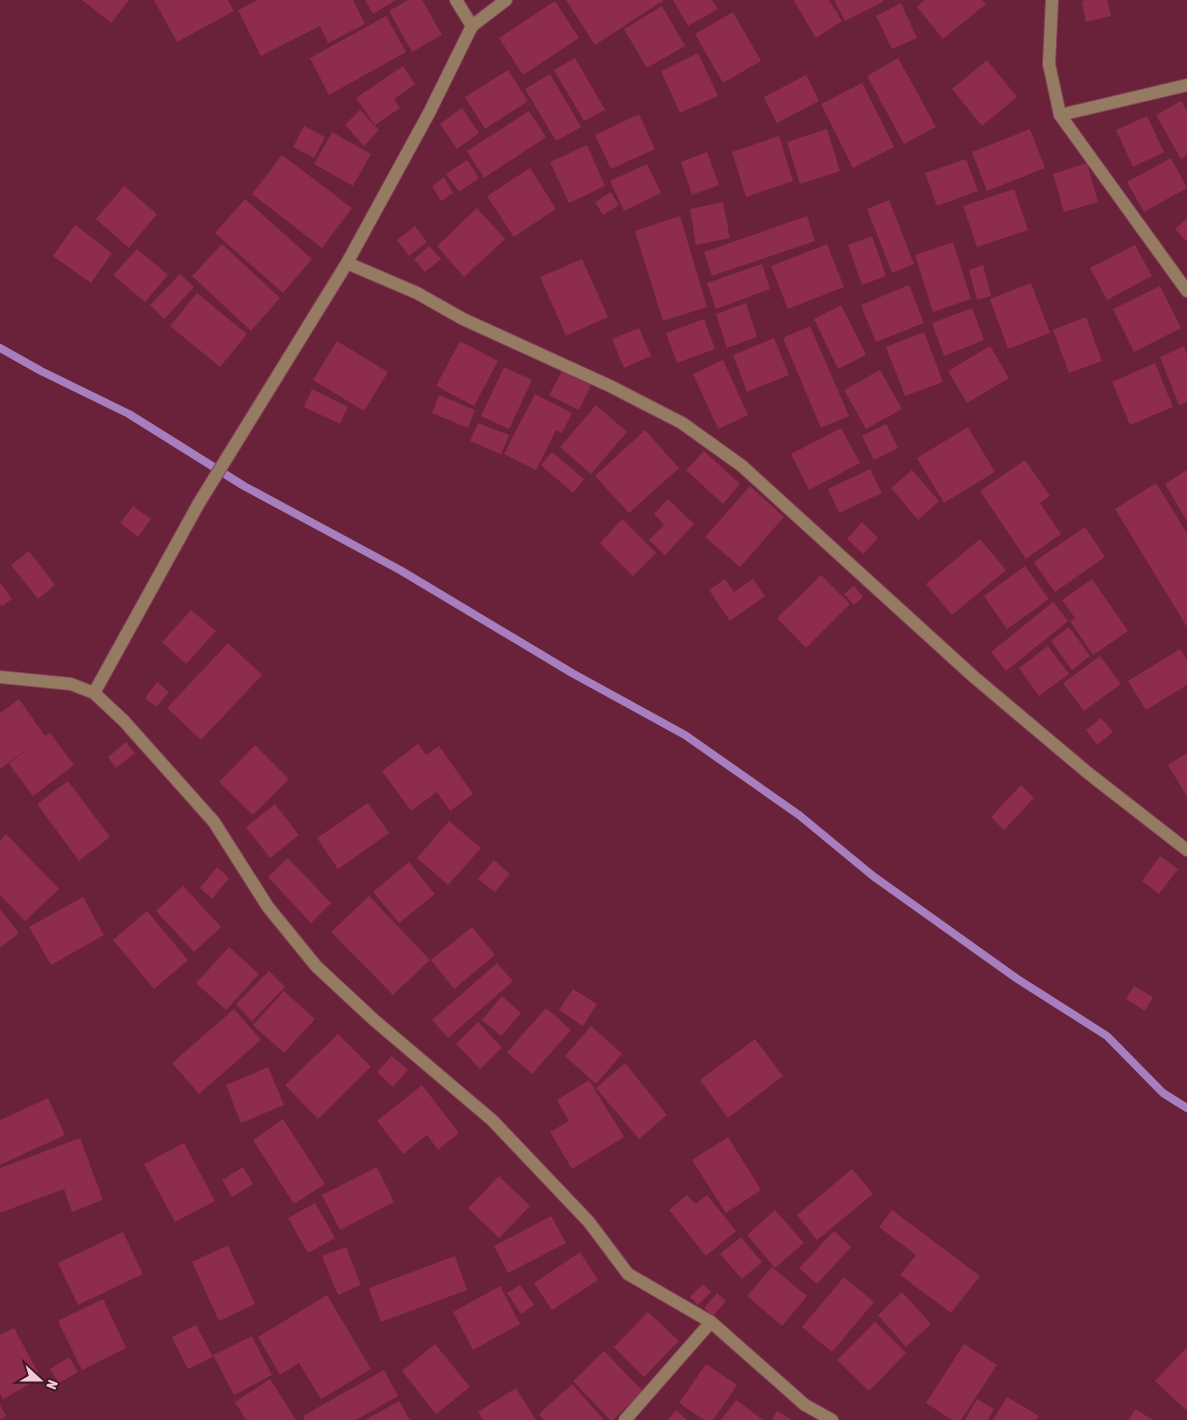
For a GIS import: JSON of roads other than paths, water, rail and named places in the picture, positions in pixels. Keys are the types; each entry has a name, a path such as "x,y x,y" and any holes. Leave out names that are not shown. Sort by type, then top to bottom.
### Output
{"street":[{"path":"456,0 472,26"},
{"path":"94,693 198,503 348,263 429,113 472,26 506,0"},
{"path":"1052,0 1049,64 1060,115 1187,291"},
{"path":"1060,115 1187,85"},
{"path":"348,263 417,293 463,318 610,386 682,423 742,466 974,677 1088,773 1187,850"},
{"path":"0,677 71,684 94,693 124,721 214,822 268,906 316,966 374,1020 492,1120 589,1222 628,1274 711,1322 805,1405 832,1420"},
{"path":"625,1420 711,1322"}],"waterway":[{"path":"0,348 41,371 129,414 244,486 400,570 572,673 685,735 799,815 873,876 1016,978 1107,1036 1163,1093 1187,1108"}]}
